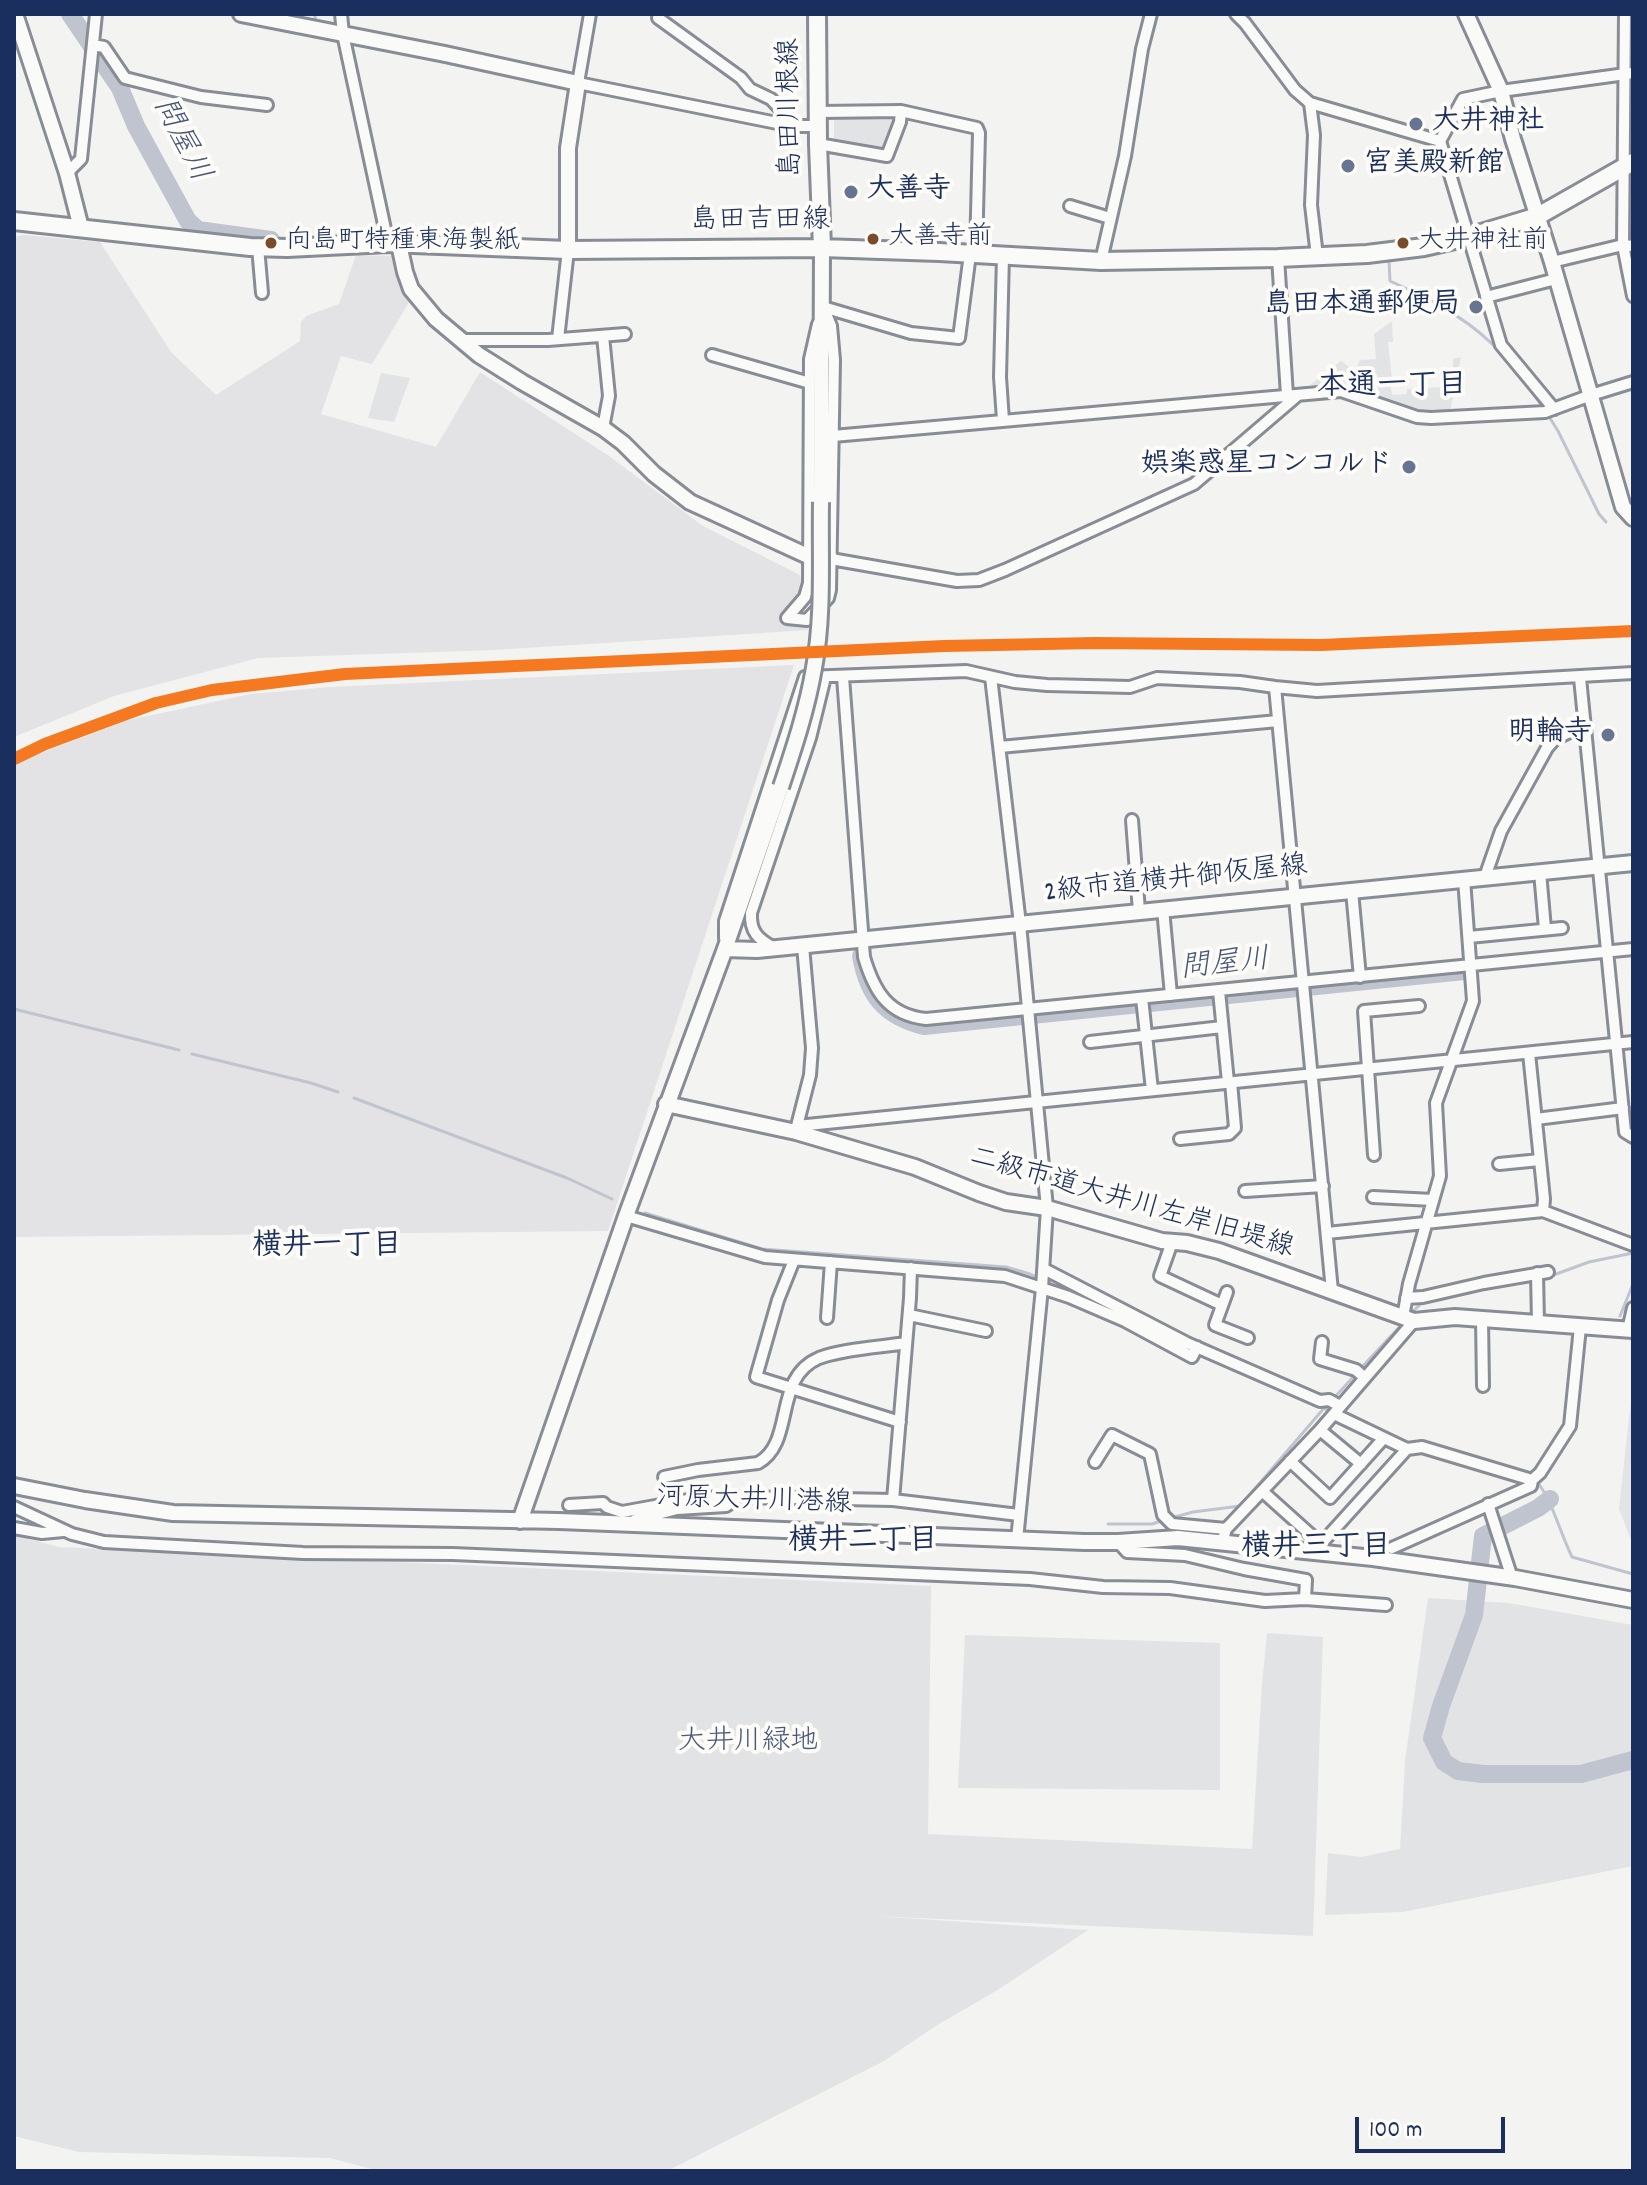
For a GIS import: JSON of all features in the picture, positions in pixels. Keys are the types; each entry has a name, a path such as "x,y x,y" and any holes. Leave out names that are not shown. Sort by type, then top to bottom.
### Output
{"main road":[{"name":"島田川根線","path":"817,14 822,248"},
{"name":"島田吉田線","path":"14,221 258,247 394,244 568,250 822,248 1101,261 1278,258 1412,249 1468,237 1538,216 1629,164"}],"street":[{"path":"15,14 67,173 81,228"},
{"path":"67,173 81,159 96,14"},
{"path":"241,14 796,126 819,119 901,111 977,128 973,254 959,338 911,333 823,307"},
{"path":"341,14 343,34 394,244 411,289 436,319 479,355 603,428 690,502 810,557 957,581 979,580 1194,484 1293,394"},
{"path":"558,339 568,250 568,148 590,14"},
{"path":"1101,261 1125,156 1142,49 1151,14"},
{"path":"1236,14 1295,90 1310,103 1440,141"},
{"path":"1466,14 1501,91 1623,507 1633,518"},
{"path":"1625,14 1629,73 1628,245 1633,296"},
{"path":"658,18 741,78 750,89 771,99 796,126"},
{"path":"93,45 104,47 125,78 201,97 267,105"},
{"path":"1554,409 1501,345 1440,141 1463,99 1629,73"},
{"path":"1310,103 1314,135 1311,205 1317,256"},
{"path":"818,144 887,156 901,111"},
{"path":"1070,206 1110,218"},
{"path":"1552,262 1628,245"},
{"path":"258,247 262,293"},
{"path":"520,1521 666,1104 725,949 805,713 815,666 820,617 822,248"},
{"path":"1003,256 1000,377 1003,420"},
{"path":"1278,258 1293,394"},
{"path":"1486,297 1556,279"},
{"path":"823,307 831,326 834,360 830,590 828,598 807,620 787,618 805,597 809,583 810,359 823,307"},
{"path":"461,340 558,339 625,334"},
{"path":"603,336 609,396 603,428"},
{"path":"712,355 810,383"},
{"path":"833,436 1341,391 1417,417 1545,412 1633,382"},
{"path":"725,949 725,921 805,677 966,671 1015,682 1047,685 1130,687 1157,678 1240,682 1317,691 1633,673"},
{"path":"775,948 761,941 753,932 751,913 810,738 825,677"},
{"path":"843,677 864,957 878,991 900,1013 926,1019 1633,949"},
{"path":"991,677 1020,924 1047,1208 1044,1271 1017,1540"},
{"path":"1580,678 1625,1132 1633,1137"},
{"path":"1275,687 1332,1291"},
{"path":"1000,747 1278,721"},
{"path":"1485,877 1501,831 1547,748 1555,739 1584,725"},
{"path":"1132,820 1139,911"},
{"name":"2級市道横井御仮屋線","path":"725,949 803,946 1633,863"},
{"path":"1540,872 1545,929"},
{"path":"1095,1462 1112,1435 1150,1454 1163,1515 1172,1524 1224,1536 1365,1378 1409,1319 1406,1298 1440,1176 1436,1103 1473,1001 1464,879"},
{"path":"1352,891 1360,977"},
{"path":"1163,909 1171,995"},
{"path":"1469,937 1562,928"},
{"path":"803,946 812,1048 810,1075 797,1129 1633,1042"},
{"path":"1180,1139 1229,1134 1235,1128 1219,991"},
{"path":"1142,998 1152,1090"},
{"path":"1374,1155 1364,1011 1419,1006"},
{"path":"1090,1042 1222,1027"},
{"path":"1529,1053 1543,1211"},
{"name":"二級市道大井川左岸旧堤線","path":"666,1104 797,1129 915,1167 1006,1202 1047,1208 1162,1241 1219,1251 1409,1319 1455,1317 1630,1330"},
{"path":"1536,1119 1623,1108"},
{"path":"1499,1164 1540,1160"},
{"path":"1245,1191 1323,1186"},
{"path":"1373,1197 1433,1200"},
{"path":"1327,1233 1543,1211 1633,1245"},
{"path":"626,1216 765,1257 1005,1276 1103,1306"},
{"path":"1172,1242 1160,1276 1222,1305"},
{"path":"794,1260 778,1300 756,1377 900,1422"},
{"path":"827,1318 831,1262"},
{"path":"893,1500 911,1268"},
{"path":"1044,1271 1103,1306 1194,1352 1320,1401 1329,1400 1337,1410 1407,1449 1422,1447 1532,1480"},
{"path":"1406,1298 1543,1273 1538,1323"},
{"path":"1227,1292 1215,1325 1248,1338"},
{"path":"1630,1330 1633,1308"},
{"path":"909,1315 986,1331"},
{"path":"1482,1319 1483,1386"},
{"path":"1392,1548 1531,1486 1532,1480 1540,1473 1570,1426 1580,1327"},
{"path":"1322,1342 1320,1359 1356,1370 1365,1378"},
{"path":"664,1477 758,1463 767,1458 777,1440 795,1377 807,1365 820,1358 906,1343"},
{"path":"1320,1430 1361,1464"},
{"path":"1290,1461 1330,1498 1384,1438"},
{"path":"1262,1491 1321,1544 1407,1449"},
{"name":"河原大井川港線","path":"14,1486 173,1513 621,1524 1017,1540 1118,1542 1224,1536 1512,1578 1633,1600"},
{"path":"621,1524 677,1509 726,1506 738,1497"},
{"path":"569,1505 603,1503 622,1512 699,1498 893,1500 1019,1515"},
{"path":"1488,1504 1512,1578"},
{"path":"14,1507 65,1531 104,1542 274,1552 453,1554 1030,1579 1103,1587 1170,1588 1265,1601 1305,1599 1386,1605"},
{"path":"14,1528 42,1533 65,1531"},
{"path":"1118,1542 1127,1552 1185,1555 1306,1580 1305,1599"}],"shaded area":[{"path":"24,235 100,242 171,352 216,395 300,341 301,322 306,316 339,304 356,255 393,256 409,302 372,364 341,356 321,414 436,447 480,372 609,456 703,526 800,575 808,630 495,650 258,658 114,696 14,737 14,237"},
{"path":"794,665 608,1231 14,1237 14,766 22,760 129,720 251,694 330,687"}],"green space":[{"path":"893,115 894,123 884,150 834,141 834,116"},
{"path":"1392,321 1393,342 1388,342 1392,379 1404,379 1404,382 1390,383 1392,395 1407,394 1407,389 1443,387 1443,373 1453,372 1453,359 1461,357 1450,412 1416,412 1379,396 1377,375 1366,376 1367,393 1332,385 1310,385 1341,361 1355,371 1360,360 1376,359 1374,334"},
{"path":"381,373 410,378 394,422 368,418"},
{"path":"1633,1398 1633,1545 1619,1509"},
{"name":"大井川緑地","path":"14,1535 59,1547 931,1586 928,1834 1252,1849 1267,1633 1323,1637 1313,1936 874,1916 1088,1930 884,2061 667,2171 379,2171 330,2158 79,2152 14,2136"},
{"path":"1428,1598 1509,1603 1633,1625 1633,1866 1403,1912 1325,1915 1328,1853 1361,1857 1400,1849 1405,1761"},
{"path":"965,1635 1220,1643 1220,1790 958,1788"}],"waterway":[{"name":"問屋川","path":"70,14 120,88 136,126 188,221 198,230 271,240"},
{"path":"314,14 318,26"},
{"path":"1242,14 1270,48"},
{"path":"1389,261 1390,281 1443,307 1479,332 1512,365 1544,409"},
{"path":"1548,415 1606,522"},
{"name":"問屋川","path":"861,956 868,982 880,1002 898,1016 924,1026 1464,971"},
{"path":"14,1009 179,1050"},
{"path":"192,1054 338,1092"},
{"path":"354,1098 567,1178 612,1199"},
{"path":"645,1213 762,1249 1006,1267 1030,1274 1092,1302"},
{"path":"1548,1277 1589,1262 1633,1253"},
{"path":"1620,1316 1633,1284"},
{"path":"1411,1313 1423,1302"},
{"path":"1360,1369 1404,1322"},
{"path":"1233,1368 1332,1412"},
{"path":"1333,1399 1355,1375"},
{"path":"1171,1518 1240,1506 1325,1407"},
{"path":"1471,1457 1532,1474"},
{"path":"1537,1481 1572,1557 1633,1574"},
{"path":"1550,1499 1483,1536 1474,1615 1432,1738 1444,1762 1458,1771 1483,1774 1581,1774 1633,1760"},
{"path":"1108,1524 1152,1524 1164,1520"}],"transit line":[{"path":"14,759 45,744 156,703 212,690 345,674 944,646 1095,643 1321,645 1633,631"}],"place":[{"name":"大井神社","path":"1416,124"},
{"name":"宮美殿新館","path":"1348,166"},
{"name":"大善寺","path":"851,192"},
{"name":"大善寺前","path":"873,239"},
{"name":"向島町特種東海製紙","path":"271,243"},
{"name":"大井神社前","path":"1403,243"},
{"name":"島田本通郵便局","path":"1476,307"},
{"name":"娯楽惑星コンコルド","path":"1409,467"},
{"name":"明輪寺","path":"1608,735"}],"district":[{"name":"本通一丁目","path":"1392,389"},
{"name":"横井一丁目","path":"327,1249"},
{"name":"横井二丁目","path":"863,1544"},
{"name":"横井三丁目","path":"1316,1550"}]}
